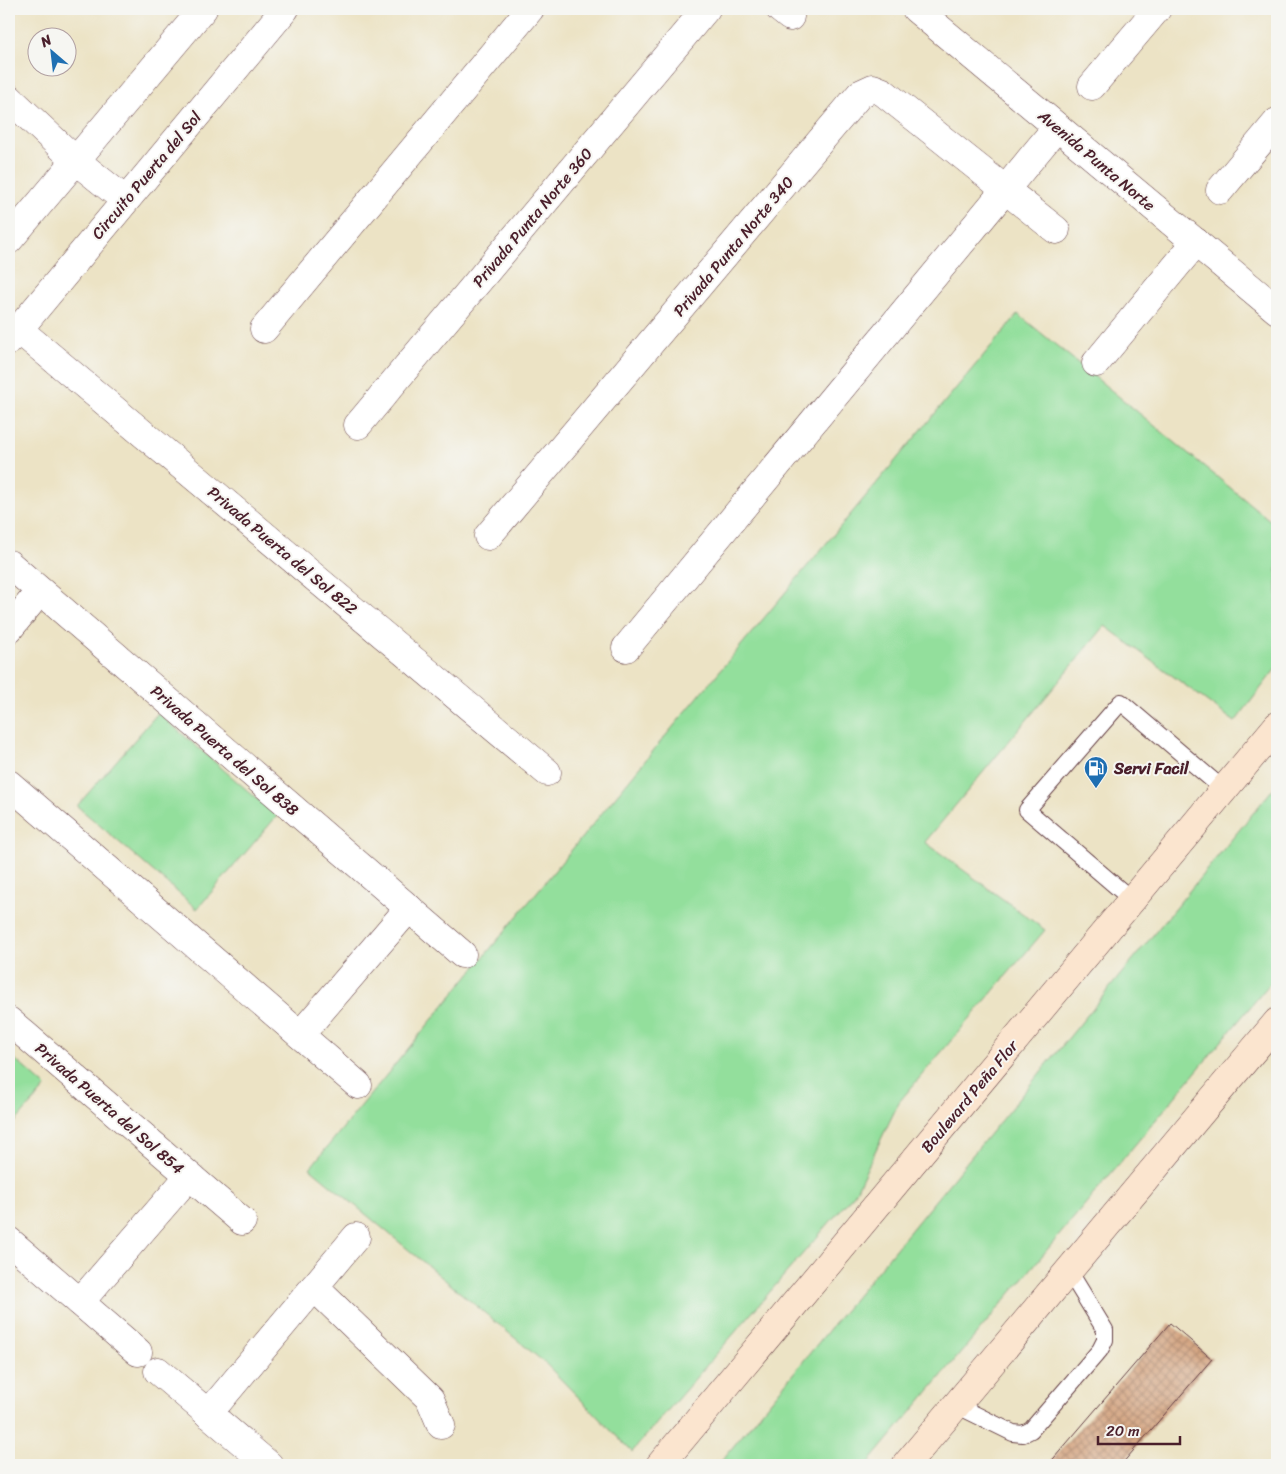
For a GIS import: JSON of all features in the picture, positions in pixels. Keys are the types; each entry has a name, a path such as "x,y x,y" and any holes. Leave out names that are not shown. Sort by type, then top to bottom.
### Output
{"main road":[{"name":"Boulevard Peña Flor","path":"660,1465 1277,726"},
{"path":"912,1463 956,1405 1277,1022"}],"street":[{"path":"9,240 203,9"},
{"name":"Circuito Puerta del Sol","path":"13,335 284,9"},
{"path":"264,329 530,9"},
{"name":"Privada Punta Norte 360","path":"358,425 706,9"},
{"path":"1092,86 1157,9"},
{"name":"Avenida Punta Norte","path":"919,10 1277,310"},
{"name":"Privada Punta Norte 340","path":"488,536 860,94 873,88 883,92 1056,230"},
{"path":"9,98 75,160 125,200"},
{"path":"626,648 1057,127"},
{"path":"1220,190 1274,134"},
{"path":"1096,364 1196,242"},
{"name":"Privada Puerta del Sol 822","path":"13,335 547,772"},
{"name":"Privada Puerta del Sol 838","path":"9,564 462,954"},
{"path":"9,628 40,591"},
{"path":"9,784 358,1084"},
{"path":"300,1035 409,908"},
{"name":"Privada Puerta del Sol 854","path":"9,1021 242,1221"},
{"name":"Privada Puerta del Sol 854","path":"80,1302 189,1176"},
{"path":"208,1414 356,1237"},
{"path":"9,1241 138,1352"},
{"path":"314,1287 430,1399 440,1425"},
{"path":"158,1371 269,1465"}],"lane":[{"path":"1132,900 1027,810 1121,702 1224,790"},
{"path":"956,1405 1013,1432 1023,1434 1031,1430 1100,1350 1105,1340 1106,1330 1069,1271"}],"green space":[{"path":"1018,314 1277,526 1277,667 1235,722 1105,626 925,842 1045,930 899,1102 855,1193 632,1452 545,1363 310,1168 662,740"},
{"path":"158,713 277,816 197,909 77,806"},
{"path":"1277,784 1277,975 867,1465 718,1465"},
{"path":"9,1054 46,1087 9,1129"}],"building":[{"path":"1170,1323 1212,1359 1121,1465 1048,1465"}],"place":[{"name":"Servi Facil","path":"1096,789"}]}
